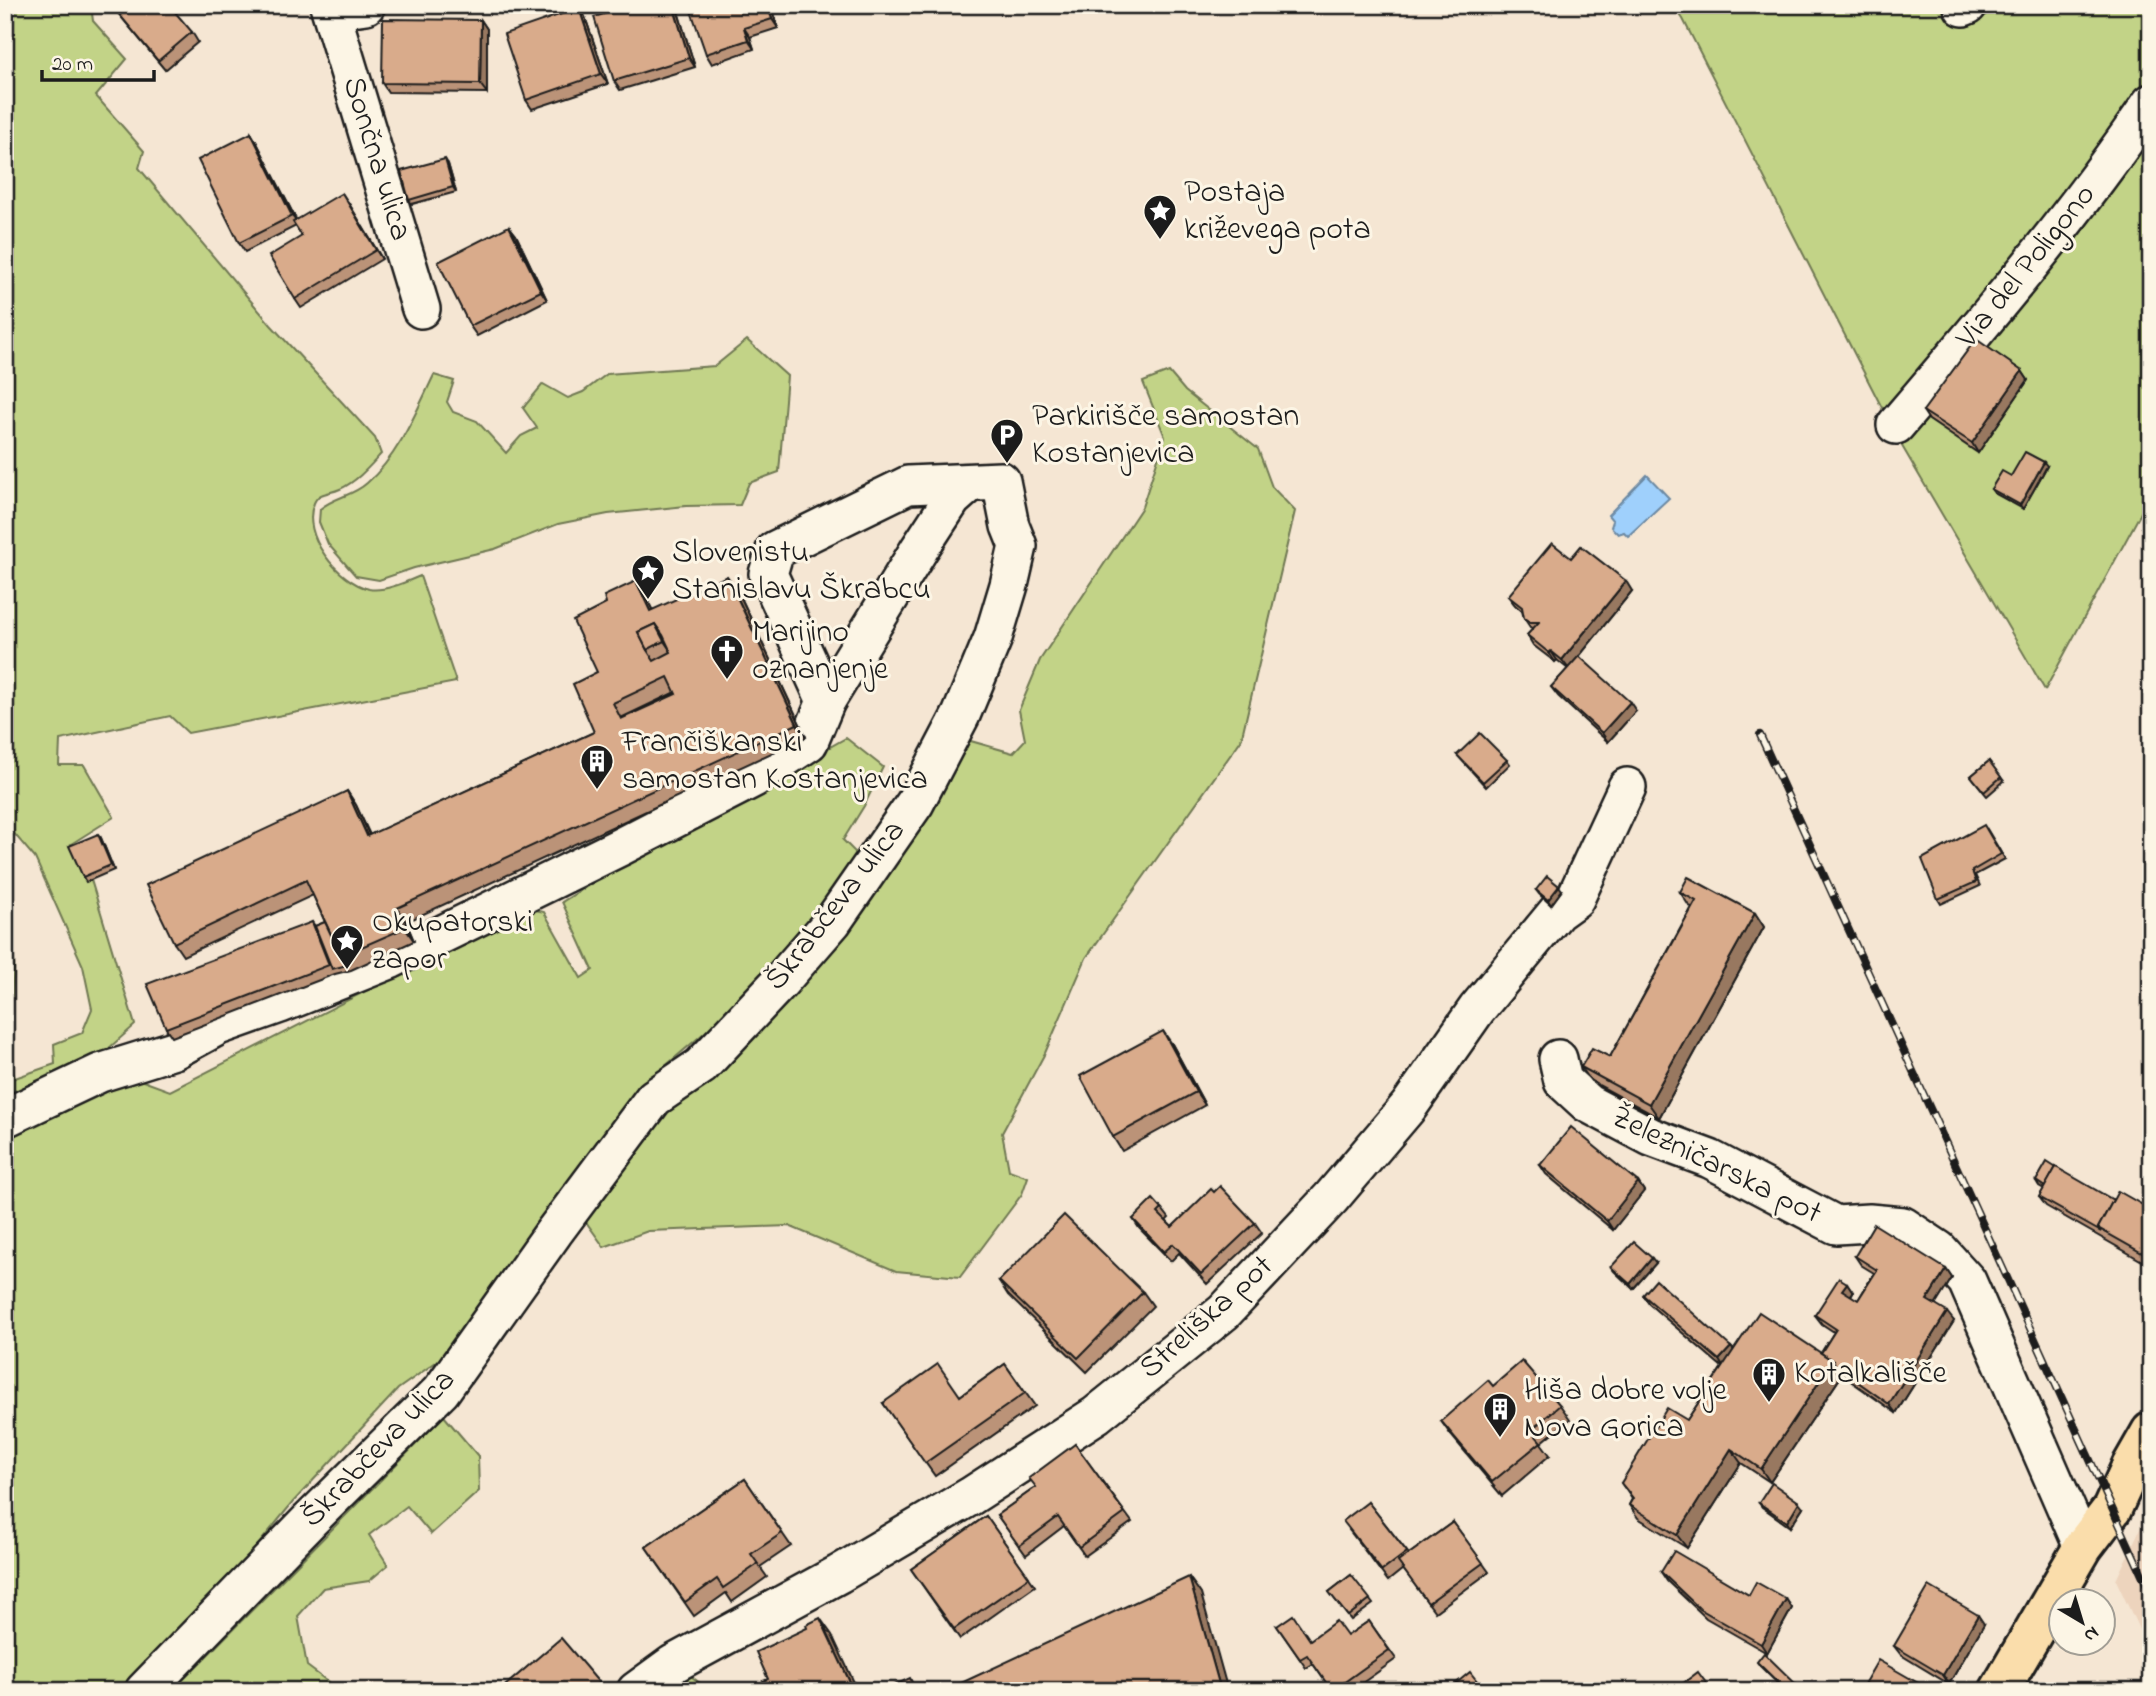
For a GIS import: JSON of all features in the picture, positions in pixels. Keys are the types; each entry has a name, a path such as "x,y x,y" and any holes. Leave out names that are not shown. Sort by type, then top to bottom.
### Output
{"main road":[{"path":"1999,1691 2083,1547 2112,1509 2151,1432"}],"street":[{"name":"Sončna ulica","path":"366,5 330,8 421,309"},
{"name":"Via del Poligono","path":"1896,425 1986,320 2116,155 2151,103"},
{"path":"826,701 768,574 775,550 908,485 986,482"},
{"path":"5,1118 100,1073 174,1050 218,1026 392,959 754,778 809,742 826,701 953,499 986,482"},
{"name":"Škrabčeva ulica","path":"144,1691 310,1520 441,1391 654,1098 701,1066 833,921 915,803 961,715 993,638 1018,545 986,482"},
{"name":"Streliška pot","path":"636,1691 673,1664 839,1574 971,1496 1096,1415 1224,1311 1331,1198 1409,1105 1477,1009 1557,912 1575,899 1627,786"},
{"name":"Železničarska pot","path":"1558,1059 1563,1081 1587,1102 1651,1137 1710,1159 1836,1225 1869,1223 1903,1226 1939,1250 1967,1281 2083,1547"}],"shaded area":[{"path":"2149,1510 2151,1511 2151,1655 2116,1580"}],"green space":[{"path":"5,5 91,5 93,21 127,59 96,96 144,151 139,168 271,325 375,438 381,454 372,464 352,482 316,499 311,516 317,542 325,555 346,577 369,589 388,588 420,576 456,682 188,733 170,716 60,740 59,765 84,765 114,817 71,844 91,880 135,1025 89,1066 5,1107 5,898 14,966 8,1059 15,1078 55,1064 54,1044 82,1033 92,1009 83,966 35,858 5,823"},
{"path":"1673,5 2151,5 2151,494 2045,690 1899,441 1683,19"},
{"path":"747,340 787,376 779,472 749,483 740,505 686,506 608,514 558,524 495,549 414,568 379,580 356,576 328,544 319,522 320,509 362,487 378,472 398,446 434,375 454,381 447,402 453,412 477,421 506,453 521,436 537,428 523,408 543,384 568,398 583,392 607,374 715,366"},
{"path":"1169,372 1185,391 1258,449 1272,487 1295,511 1241,740 1086,958 1045,1053 1002,1133 1009,1170 1028,1177 1022,1194 960,1277 896,1271 789,1226 648,1231 604,1247 579,1212 967,740 1013,753 1025,740 1019,710 1040,660 1142,507 1165,437 1143,382"},
{"path":"846,738 883,767 843,840 857,854 821,905 731,1010 649,1080 453,1350 398,1389 293,1502 231,1578 123,1691 5,1691 5,1128 105,1080 143,1081 170,1091 528,908 544,912 581,978 593,970 562,902 633,858"},
{"path":"444,1416 478,1456 479,1491 431,1534 407,1506 369,1535 388,1565 369,1581 323,1588 298,1616 307,1666 335,1687 336,1691 178,1691 175,1688"},
{"path":"687,1673 710,1691 661,1691"}],"water":[{"path":"1647,475 1669,498 1628,536 1624,532 1618,534 1611,527 1613,521 1608,515"}],"building":[{"path":"169,5 192,32 158,61 113,7"},
{"path":"634,5 673,5 689,58 614,81 594,17"},
{"path":"689,5 767,5 772,19 744,28 748,40 706,54"},
{"path":"579,8 601,74 526,100 504,34"},
{"path":"383,19 481,20 480,84 382,83"},
{"path":"251,133 292,216 239,243 198,160"},
{"path":"445,159 453,187 409,200 401,171"},
{"path":"342,193 376,250 295,299 269,256 302,236 293,222"},
{"path":"509,226 541,291 470,326 438,262"},
{"path":"1976,339 2022,371 1972,443 1923,411"},
{"path":"2025,452 2044,462 2020,505 1991,489 2002,471 2011,476"},
{"path":"1552,543 1571,558 1581,546 1626,581 1562,660 1527,635 1539,622 1530,622 1524,618 1522,607 1508,596"},
{"name":"Frančiškanski samostan Kostanjevica","path":"727,576 797,724 397,908 405,928 341,956 306,880 174,943 146,885 347,791 367,836 594,732 573,684 597,672 573,621 606,604 604,596 636,581 650,611","holes":["655,624 671,652 654,661 638,632","668,677 676,694 621,719 613,703"]},
{"path":"655,624 664,641 647,650 638,632"},
{"path":"1579,656 1630,702 1602,733 1551,687"},
{"path":"1480,733 1507,760 1483,782 1457,755"},
{"path":"1989,761 2001,777 1984,792 1971,776"},
{"path":"1984,825 2001,854 1972,871 1976,882 1938,899 1922,859"},
{"path":"98,834 111,865 83,877 69,846"},
{"path":"1547,876 1559,886 1548,900 1536,890"},
{"path":"1688,877 1755,913 1649,1104 1581,1067 1592,1048 1610,1057 1696,901 1680,892"},
{"path":"312,922 329,965 166,1028 147,984"},
{"path":"325,922 347,965 332,969 315,926"},
{"path":"1163,1031 1196,1092 1113,1137 1080,1076"},
{"path":"1571,1127 1638,1182 1607,1221 1540,1165"},
{"path":"2047,1162 2056,1168 2045,1187 2036,1181"},
{"path":"2056,1167 2113,1200 2098,1228 2101,1232 2039,1197"},
{"path":"1220,1186 1255,1223 1201,1274 1173,1244 1164,1252 1133,1219 1153,1199 1162,1209 1158,1213 1172,1227 1211,1189 1214,1192"},
{"path":"2118,1191 2148,1208 2151,1204 2151,1258 2098,1228"},
{"path":"1064,1215 1143,1292 1078,1358 999,1281"},
{"path":"1874,1224 1946,1269 1927,1300 1947,1312 1889,1404 1821,1353 1836,1329 1815,1315 1839,1278 1847,1283 1842,1290 1858,1300 1877,1270 1855,1256"},
{"path":"1634,1242 1652,1258 1630,1284 1611,1267"},
{"path":"1656,1280 1731,1347 1719,1360 1643,1295"},
{"path":"1759,1312 1833,1361 1761,1469 1731,1449 1677,1535 1629,1505 1633,1498 1621,1483 1667,1408 1687,1420"},
{"name":"Hiša dobre volje Nova Gorica","path":"1522,1361 1560,1405 1531,1430 1541,1442 1492,1482 1441,1421 1488,1380 1493,1386"},
{"path":"938,1364 960,1396 1005,1364 1025,1393 925,1463 883,1403"},
{"path":"1075,1444 1125,1513 1079,1547 1058,1517 1019,1546 997,1515 1036,1487 1029,1478"},
{"path":"745,1479 782,1533 751,1554 758,1564 723,1588 717,1579 685,1602 646,1547"},
{"path":"1772,1483 1799,1502 1787,1522 1759,1503"},
{"path":"1368,1502 1407,1552 1382,1571 1343,1521"},
{"path":"986,1516 1029,1577 954,1629 911,1569"},
{"path":"1453,1522 1483,1563 1428,1603 1398,1562"},
{"path":"1674,1551 1749,1595 1756,1582 1786,1599 1761,1644 1700,1609 1661,1572"},
{"path":"1351,1575 1370,1599 1348,1616 1329,1592"},
{"path":"1189,1577 1221,1691 944,1691"},
{"path":"1929,1586 1978,1615 1943,1675 1894,1646"},
{"path":"1293,1615 1310,1640 1336,1621 1347,1636 1369,1621 1389,1650 1332,1691 1307,1655 1300,1659 1277,1626"},
{"path":"820,1618 854,1691 768,1691 763,1681 768,1679 756,1652 807,1628 806,1625"},
{"path":"561,1638 601,1685 594,1691 499,1691"},
{"path":"1764,1653 1803,1691 1787,1691 1757,1662"},
{"path":"1878,1660 1932,1691 1860,1691"},
{"path":"1470,1672 1485,1691 1448,1690"},
{"path":"1698,1672 1712,1691 1673,1691"},
{"path":"910,1678 916,1691 882,1691"}],"railway":[{"path":"1760,735 2151,1594"}],"place":[{"name":"Postaja križevega pota","path":"1160,241"},
{"name":"Parkirišče samostan Kostanjevica","path":"1007,465"},
{"name":"Slovenistu Stanislavu Škrabcu","path":"648,601"},
{"name":"Marijino oznanjenje","path":"727,681"},
{"name":"Frančiškanski samostan Kostanjevica","path":"597,791"},
{"name":"Okupatorski zapor","path":"347,971"},
{"name":"Kotalkališče","path":"1769,1404"},
{"name":"Hiša dobre volje Nova Gorica","path":"1500,1439"}]}
